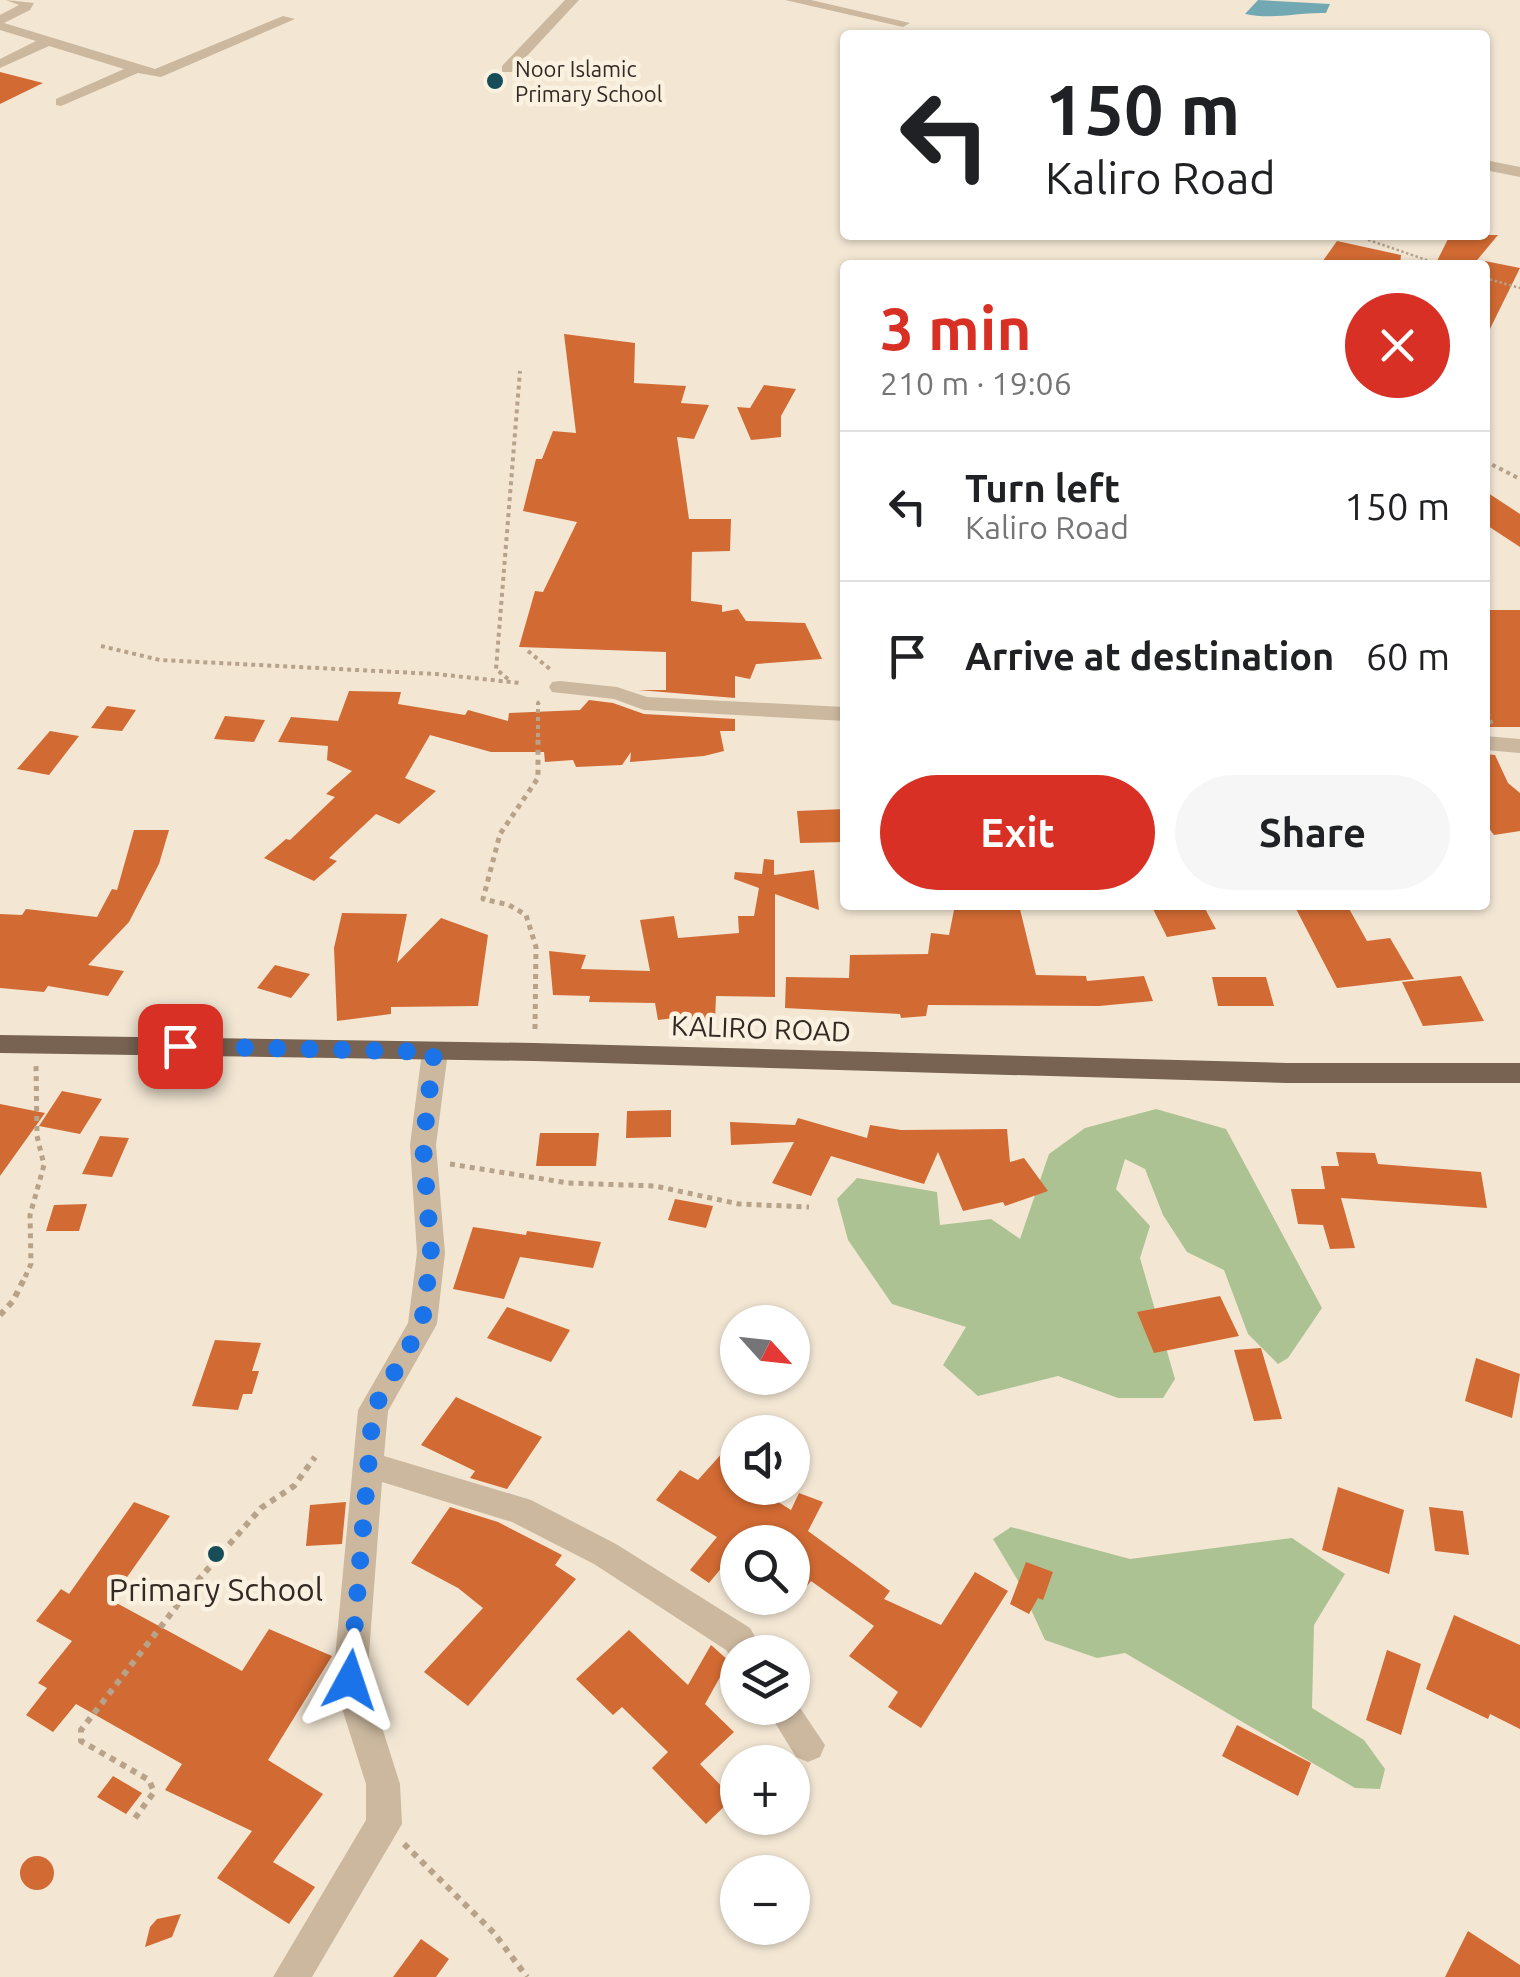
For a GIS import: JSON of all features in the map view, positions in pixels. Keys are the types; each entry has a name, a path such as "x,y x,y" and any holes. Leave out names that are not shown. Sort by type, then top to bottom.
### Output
{"main road":[{"name":"KALIRO ROAD","path":"0,1044 534,1052 1287,1073 1520,1073"}],"street":[{"path":"0,23 25,7 27,3 17,0"},
{"path":"507,69 572,0"},
{"path":"792,0 903,23"},
{"path":"0,23 46,42 156,74 288,20"},
{"path":"0,64 46,42"},
{"path":"61,102 135,69"},
{"path":"1490,166 1520,172"},
{"path":"560,687 617,693 644,703 840,714"},
{"path":"1490,743 1520,746"},
{"path":"291,1977 384,1824 383,1784 362,1728 350,1680 373,1410 422,1324 431,1253 422,1160 434,1052"},
{"path":"369,1465 520,1510 605,1554 732,1635"},
{"path":"794,1725 808,1745"}],"path":[{"path":"1368,240 1426,260"},
{"path":"1490,279 1520,288"},
{"path":"520,371 511,463 505,610 496,669 503,677 520,682"},
{"path":"1490,464 1520,479"},
{"path":"101,646 160,660 436,674 560,687"},
{"path":"528,651 554,672 560,687"},
{"path":"534,1052 536,947 526,915 509,905 484,899 488,865 504,818 538,778 538,703 560,687"},
{"path":"0,1315 13,1301 31,1264 30,1214 44,1165 37,1136 34,1044"},
{"path":"422,1160 568,1183 655,1186 739,1204 810,1206"},
{"path":"136,1818 154,1792 149,1780 81,1742 81,1730 186,1594 261,1508 294,1486 316,1457"},
{"path":"384,1824 494,1933 527,1977"}],"green space":[{"path":"1156,1109 1226,1129 1322,1308 1288,1358 1278,1364 1248,1334 1224,1270 1187,1252 1163,1215 1145,1169 1125,1159 1116,1189 1150,1226 1140,1258 1175,1379 1163,1398 1118,1398 1058,1376 978,1396 943,1365 966,1327 892,1304 848,1240 837,1199 857,1178 937,1192 940,1225 991,1219 1020,1239 1049,1154 1085,1128"},
{"path":"1011,1527 1130,1559 1292,1538 1345,1574 1314,1625 1312,1708 1364,1740 1385,1769 1380,1789 1355,1788 1125,1653 1097,1658 1045,1640 1017,1579 993,1539"}],"water":[{"path":"1258,0 1330,4 1326,13 1245,14"}],"building":[{"path":"0,72 43,83 0,104"},
{"path":"1490,235 1498,235 1477,260 1438,260 1448,240 1490,240"},
{"path":"1337,241 1401,255 1400,260 1324,260"},
{"path":"1490,262 1520,268 1490,329"},
{"path":"564,334 635,343 634,383 686,386 681,403 709,405 694,439 677,437 689,519 731,519 730,551 692,552 691,601 722,605 722,612 738,609 746,621 805,623 822,659 756,664 750,679 735,676 735,698 638,690 666,690 666,652 519,647 535,591 543,592 577,522 523,511 536,459 542,459 553,431 576,433"},
{"path":"764,385 796,389 781,416 781,437 751,440 737,407 750,408"},
{"path":"1490,494 1520,514 1520,547 1490,527"},
{"path":"1490,610 1520,610 1520,727 1490,727"},
{"path":"349,691 401,692 398,704 465,715 468,710 508,721 509,713 580,710 589,700 613,703 644,714 735,719 735,731 720,731 724,751 704,756 630,762 631,752 622,765 576,767 573,760 545,762 544,752 491,752 430,735 405,778 436,791 399,824 376,814 329,858 337,861 314,881 264,858 286,839 290,840 335,797 326,794 352,771 327,760 328,746 278,742 291,717 338,721"},
{"path":"107,706 136,710 122,731 91,728"},
{"path":"225,716 265,720 254,742 214,739"},
{"path":"50,731 79,736 49,775 17,769"},
{"path":"1490,754 1495,755 1508,783 1520,793 1520,831 1494,835 1490,830"},
{"path":"840,809 840,842 800,843 797,811"},
{"path":"134,830 169,830 159,864 129,922 88,965 124,971 108,996 48,986 44,992 0,988 0,914 22,915 26,909 97,917 112,889 117,890"},
{"path":"764,859 774,860 774,875 814,870 819,910 775,894 775,997 716,996 715,1021 691,1021 691,1016 658,1020 655,1003 589,1002 590,996 553,995 549,951 586,955 581,969 650,971 640,920 674,916 678,938 739,933 738,916 754,916 759,888 734,879 735,872 762,874"},
{"path":"954,910 1020,910 1036,975 1086,976 1087,981 1144,976 1153,1001 1099,1006 928,1005 926,1016 901,1018 900,1014 785,1008 786,977 849,978 850,955 928,954 931,933 949,935"},
{"path":"1154,910 1206,910 1216,929 1167,937"},
{"path":"1297,910 1350,910 1367,941 1390,938 1414,979 1337,988"},
{"path":"342,913 407,914 397,963 441,918 488,935 478,1006 391,1007 391,1014 337,1021 334,948"},
{"path":"275,965 310,974 291,998 257,988"},
{"path":"1461,976 1484,1021 1423,1026 1402,982"},
{"path":"1212,977 1266,977 1274,1006 1218,1006"},
{"path":"62,1091 102,1099 80,1134 39,1126"},
{"path":"0,1104 45,1113 0,1176"},
{"path":"671,1110 671,1137 626,1138 627,1111"},
{"path":"798,1118 867,1138 870,1125 901,1130 1007,1129 1010,1162 1024,1158 1048,1191 1005,1206 1003,1202 963,1211 938,1152 924,1184 831,1156 811,1196 772,1183 794,1142 731,1145 730,1122 795,1125"},
{"path":"540,1133 599,1133 596,1166 536,1166"},
{"path":"100,1136 129,1138 112,1177 82,1174"},
{"path":"1336,1152 1375,1153 1378,1164 1481,1172 1487,1208 1341,1198 1355,1248 1330,1249 1323,1225 1298,1224 1291,1189 1325,1189 1321,1166 1339,1166"},
{"path":"675,1199 713,1206 706,1228 668,1220"},
{"path":"87,1204 79,1231 46,1231 54,1205"},
{"path":"473,1227 601,1242 593,1268 520,1257 504,1299 453,1289"},
{"path":"1220,1296 1239,1336 1154,1353 1137,1312"},
{"path":"507,1307 570,1330 551,1362 487,1338"},
{"path":"215,1340 261,1343 252,1371 259,1371 252,1394 243,1394 238,1410 192,1406"},
{"path":"1261,1348 1282,1419 1254,1421 1234,1350"},
{"path":"1476,1358 1520,1374 1512,1418 1465,1401"},
{"path":"456,1397 542,1437 507,1489 470,1478 475,1471 421,1445"},
{"path":"720,1455 720,1505 783,1505 791,1510 793,1505 810,1505 810,1497 823,1502 810,1527 720,1525 720,1570 709,1583 690,1570 717,1537 656,1500 680,1470 698,1480"},
{"path":"1338,1487 1404,1510 1389,1574 1322,1550"},
{"path":"134,1502 170,1516 111,1600 242,1671 269,1629 332,1656 268,1760 323,1794 273,1862 315,1887 289,1924 217,1878 252,1831 165,1790 182,1764 76,1704 53,1732 26,1715 47,1688 38,1683 72,1641 36,1621 61,1589 69,1594"},
{"path":"346,1502 342,1544 306,1546 310,1505"},
{"path":"450,1507 498,1522 562,1555 555,1565 576,1579 468,1706 424,1672 483,1608 458,1588 411,1563"},
{"path":"1429,1507 1463,1511 1469,1555 1435,1551"},
{"path":"810,1532 890,1591 884,1599 941,1625 975,1572 1008,1591 921,1728 888,1707 898,1692 849,1656 874,1626 811,1581"},
{"path":"1026,1562 1053,1572 1043,1600 1038,1598 1029,1614 1010,1604"},
{"path":"1454,1615 1520,1645 1520,1729 1490,1714 1488,1719 1426,1689"},
{"path":"629,1630 688,1685 711,1645 720,1653 720,1677 705,1704 720,1718 720,1725 727,1725 734,1732 700,1764 720,1785 720,1811 706,1824 652,1768 668,1752 622,1707 613,1715 576,1679"},
{"path":"1387,1650 1421,1664 1401,1735 1366,1720"},
{"path":"1237,1725 1311,1763 1298,1796 1222,1756"},
{"path":"113,1776 142,1793 126,1814 97,1797"},
{"path":"37,1856 49,1861 54,1873 49,1885 37,1890 25,1885 20,1873 25,1861"},
{"path":"181,1914 172,1937 145,1947 150,1927 157,1919"},
{"path":"1468,1931 1520,1965 1520,1977 1445,1977"},
{"path":"421,1939 449,1959 436,1977 393,1977"}],"place":[{"name":"Noor Islamic Primary School","path":"495,81"},
{"name":"Primary School","path":"216,1554"}],"route":[{"path":"180,1046 434,1052 432,1098 422,1160 431,1253 422,1324 373,1410 350,1680"}]}
